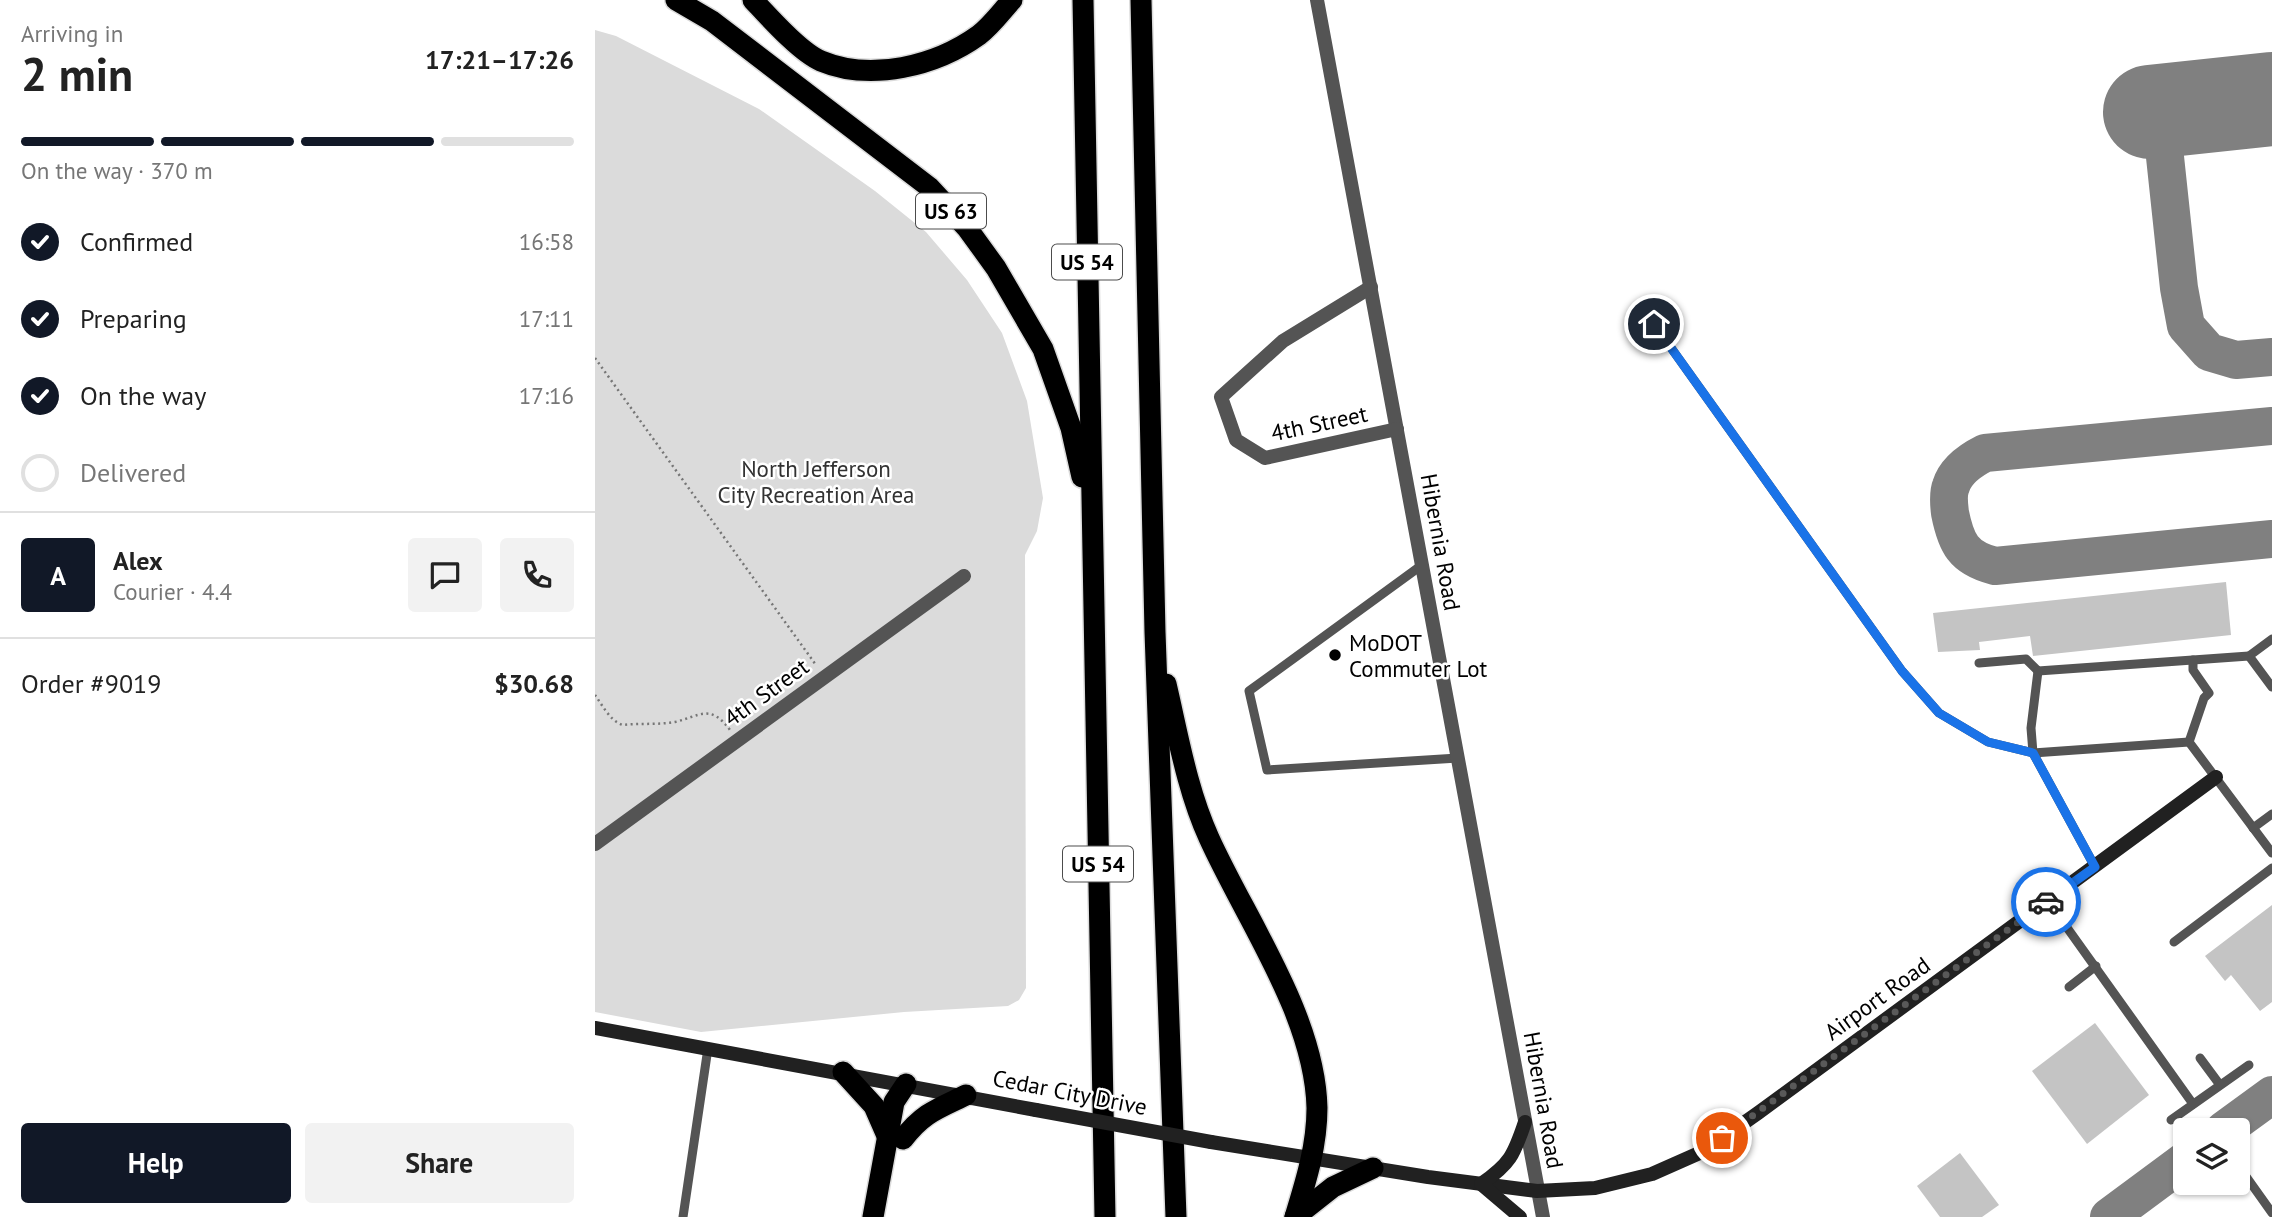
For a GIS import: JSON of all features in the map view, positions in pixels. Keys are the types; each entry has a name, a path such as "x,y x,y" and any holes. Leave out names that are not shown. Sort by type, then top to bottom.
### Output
{"highway":[{"name":"US 63","path":"676,0 712,21 929,187 967,228 996,268 1043,349 1071,428 1092,523"},
{"path":"753,0 781,30 820,60 858,70 897,70 937,57 980,35 1012,0"},
{"name":"US 54","path":"1083,0 1104,1213"},
{"name":"US 54","path":"1141,0 1155,632 1176,1217"},
{"path":"1142,50 1151,0"},
{"path":"1155,632 1185,768 1207,836 1291,1002 1309,1056 1317,1107 1313,1159 1295,1217"},
{"path":"842,1072 874,1106 896,1140 888,1217"},
{"path":"873,1217 909,1102 906,1084"},
{"path":"896,1140 932,1111 966,1096"},
{"path":"1295,1217 1333,1187 1373,1168"}],"street":[{"name":"Hibernia Road","path":"1317,0 1543,1217"},
{"name":"4th Street","path":"1370,287 1283,341 1221,397 1236,440 1265,458 1397,429"},
{"name":"4th Street","path":"595,844 964,576"},
{"name":"Airport Road","path":"1537,1191 1607,1185 1652,1174 1704,1151 2216,777"},
{"name":"Cedar City Drive","path":"595,1028 1211,1142 1537,1191"},
{"path":"1520,1217 1481,1184 1503,1169 1516,1151 1525,1122"}],"lane":[{"path":"1654,324 1902,671 1939,713 1988,742 2033,753 2189,742"},
{"path":"1422,565 1249,691 1267,770 1458,758"},
{"path":"1979,663 2026,659 2038,671 2249,656 2272,639"},
{"path":"2249,656 2272,687"},
{"path":"2189,742 2204,698 2210,693 2193,670 2193,660"},
{"path":"2038,671 2031,728 2033,753 2095,867"},
{"path":"2189,742 2272,853"},
{"path":"2253,828 2272,814"},
{"path":"2174,942 2272,868"},
{"path":"2048,901 2193,1104"},
{"path":"2069,987 2096,967"},
{"path":"683,1217 708,1048"},
{"path":"2200,1058 2220,1085"},
{"path":"2171,1120 2249,1065"},
{"path":"2250,1182 2272,1213"}],"path":[{"path":"595,358 825,678"},
{"path":"595,695 617,723 623,725 674,722 702,713 710,714 724,722 738,741"}],"green space":[{"name":"North Jefferson City Recreation Area","path":"595,30 616,36 759,109 875,191 926,232 967,280 1002,333 1027,401 1043,498 1037,531 1025,555 1026,988 1019,1000 1008,1006 904,1012 701,1032 595,1012"}],"building":[{"path":"2226,582 2231,635 2033,656 2030,636 1979,642 1980,650 1938,652 1933,613"},
{"path":"2272,905 2272,1002 2260,1011 2231,975 2225,981 2205,956"},
{"path":"2095,1023 2149,1095 2087,1144 2032,1071"},
{"path":"1960,1153 1999,1205 1982,1217 1940,1217 1917,1186"}],"taxiway":[{"path":"2160,110 2179,288 2186,326 2209,352 2236,360 2272,357"},
{"path":"2272,426 1985,453 1969,462 1956,475 1949,499 1952,524 1958,541 1975,559 1995,566 2272,539"},
{"path":"2240,1118 2272,1095"},
{"path":"2109,1217 2173,1170"}],"runway":[{"path":"2150,112 2272,99"}],"way so far":[{"path":"1722,1138 2046,902"}],"place":[{"name":"MoDOT Commuter Lot","path":"1335,655"}],"route":[{"path":"1654,324 1902,671 1939,713 1988,742 2033,753 2095,867 2046,902"}]}
